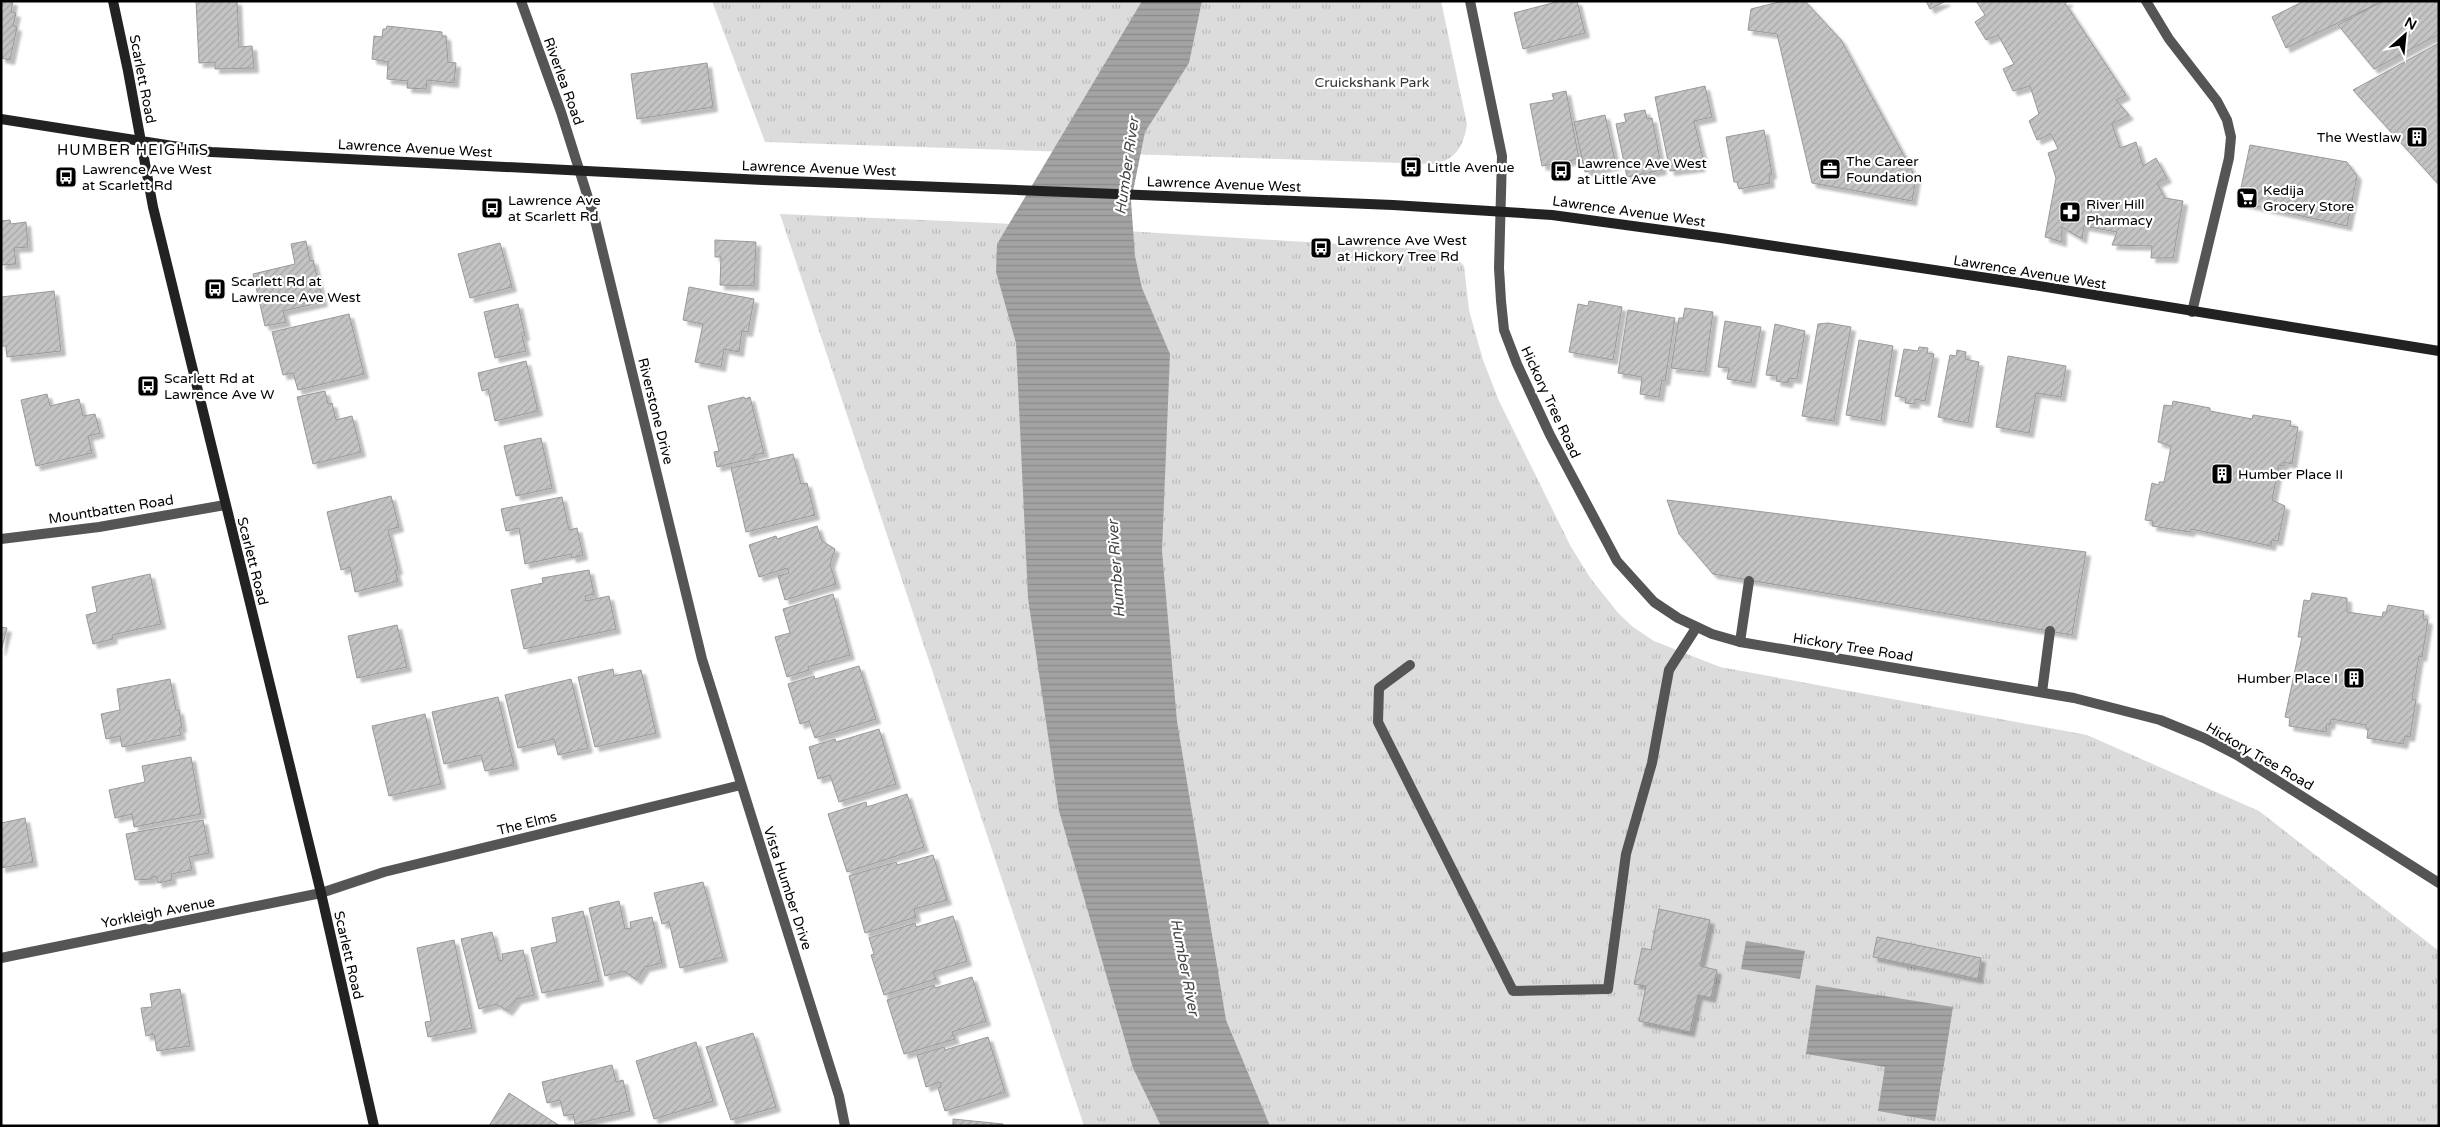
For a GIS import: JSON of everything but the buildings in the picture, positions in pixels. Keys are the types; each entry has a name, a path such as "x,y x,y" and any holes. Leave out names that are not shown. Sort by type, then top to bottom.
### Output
{"main road":[{"name":"Scarlett Road","path":"113,1 153,207 321,893 374,1126"},
{"name":"Lawrence Avenue West","path":"1,118 212,152 763,180 998,188 1501,211 1552,215 1712,236 2439,351"}],"street":[{"name":"Riverlea Road","path":"521,1 581,170"},
{"path":"1470,1 1500,136 1502,156 1501,211"},
{"path":"2146,1 2169,39 2217,101 2227,120 2231,137 2228,158 2192,312"},
{"name":"Riverstone Drive","path":"581,170 600,239 702,659"},
{"name":"Hickory Tree Road","path":"1501,211 1499,268 1504,330 1531,396 1600,534 1617,562 1637,586 1654,602 1696,628 1740,642 2042,692 2129,710 2160,720 2204,738 2276,780 2439,884"},
{"name":"Mountbatten Road","path":"1,538 99,527 225,504"},
{"path":"1740,642 1749,580"},
{"path":"1410,665 1379,688 1378,722 1513,991 1608,989 1626,854 1652,763 1669,670 1696,628"},
{"path":"2042,692 2050,631"},
{"name":"Vista Humber Drive","path":"702,659 839,1096 845,1126"},
{"name":"The Elms","path":"321,893 384,872 741,785"},
{"name":"Yorkleigh Avenue","path":"1,958 321,893"}],"green space":[{"name":"Cruickshank Park","path":"712,1 1441,1 1467,124 1466,132 1461,146 1453,156 1433,164 765,142"},
{"path":"780,214 994,223 1436,250 1453,254 1464,266 1469,310 1483,360 1499,401 1571,547 1591,579 1619,614 1633,627 1654,641 1720,667 2087,735 2259,811 2439,951 2439,1126 1084,1126"}],"water":[{"name":"Humber River","path":"1142,1 1202,1 1189,63 1145,132 1131,201 1135,256 1142,288 1170,354 1162,551 1177,721 1226,1020 1270,1126 1161,1126 1133,1068 1059,811 1028,598 1016,343 996,272 997,244"},
{"path":"1746,941 1805,951 1800,979 1741,969"},
{"path":"1816,985 1953,1007 1935,1121 1878,1111 1885,1067 1806,1054"}],"place":[{"name":"The Westlaw","path":"2417,137"},
{"name":"Little Avenue","path":"1411,167"},
{"name":"The Career Foundation","path":"1830,169"},
{"name":"Lawrence Ave West at Little Ave","path":"1561,171"},
{"name":"Lawrence Ave West at Scarlett Rd","path":"66,177"},
{"name":"Kedija Grocery Store","path":"2247,198"},
{"name":"Lawrence Ave at Scarlett Rd","path":"492,208"},
{"name":"River Hill Pharmacy","path":"2070,212"},
{"name":"Lawrence Ave West at Hickory Tree Rd","path":"1321,248"},
{"name":"Scarlett Rd at Lawrence Ave West","path":"215,289"},
{"name":"Scarlett Rd at Lawrence Ave W","path":"148,386"},
{"name":"Humber Place II","path":"2222,474"},
{"name":"Humber Place I","path":"2354,678"}],"district":[{"name":"HUMBER HEIGHTS","path":"133,150"}]}
